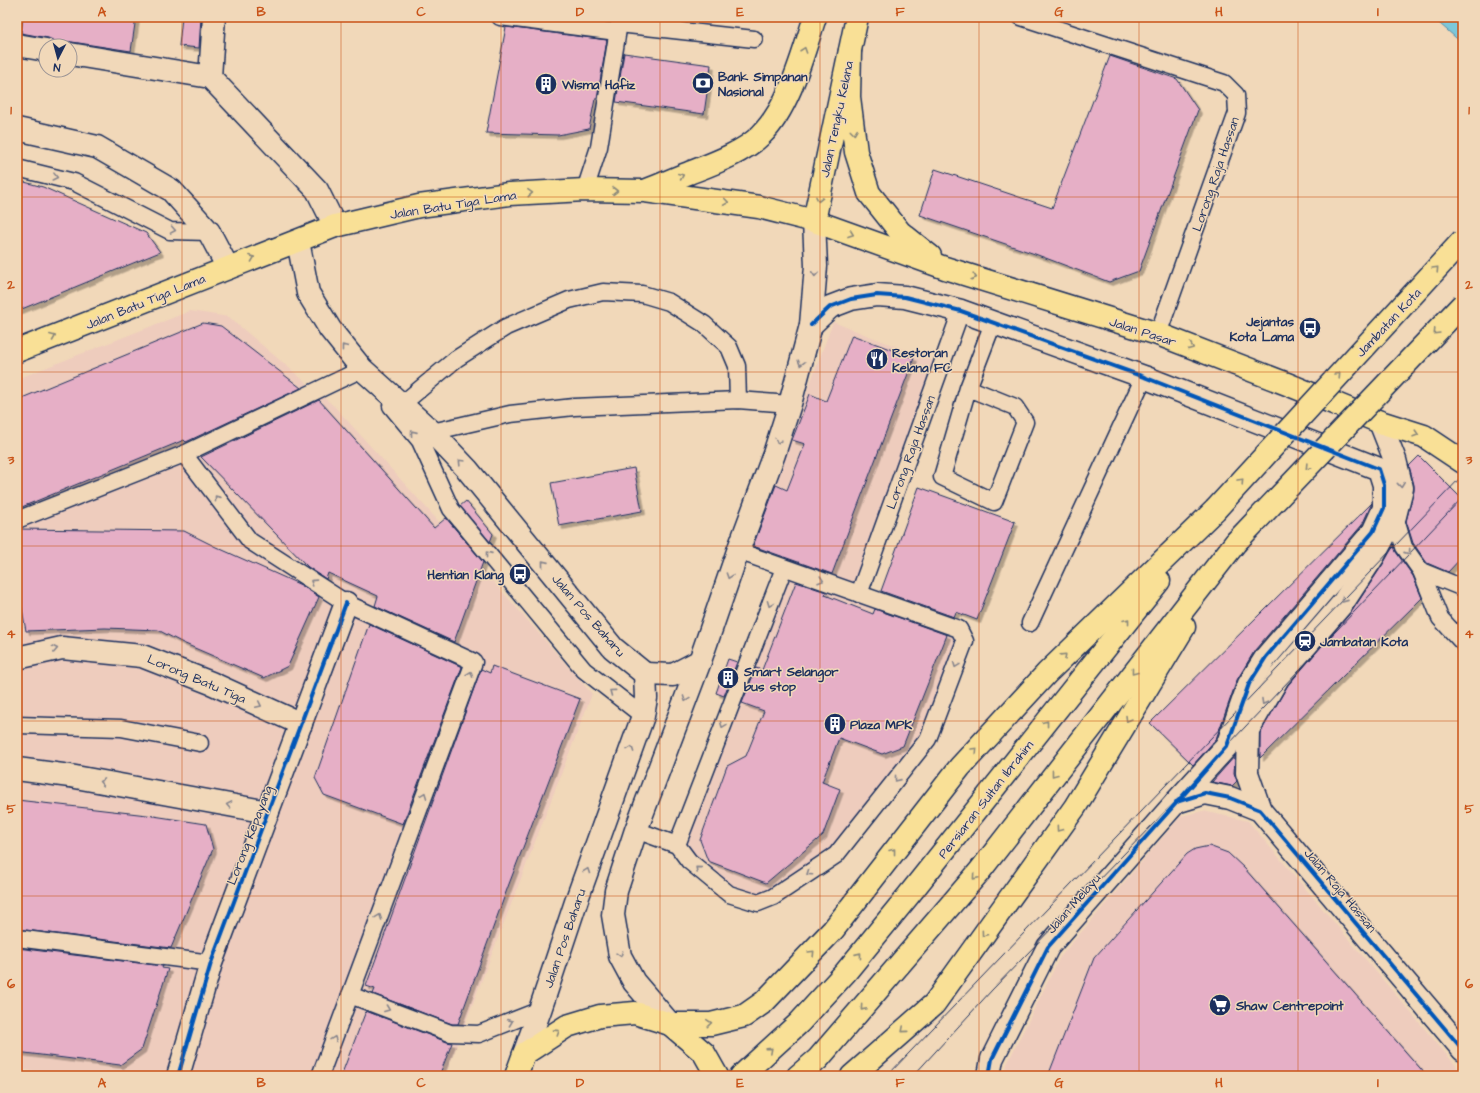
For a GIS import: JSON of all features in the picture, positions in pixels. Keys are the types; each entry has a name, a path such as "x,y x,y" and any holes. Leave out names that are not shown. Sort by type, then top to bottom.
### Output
{"highway":[{"path":"645,191 726,157 738,151 761,135 779,112 796,74 815,17"},
{"name":"Jalan Tengku Kelana","path":"814,221 857,17"},
{"path":"850,51 849,97 856,152 869,194 900,232 945,268"},
{"name":"Jalan Batu Tiga Lama","path":"17,351 335,226 419,206 509,194 585,190 645,191 759,207 814,221"},
{"name":"Jalan Pasar","path":"814,221 945,268 1158,334 1380,422 1424,436 1463,462"},
{"name":"Jambatan Kota","path":"1214,510 1463,240"},
{"path":"798,1076 818,1059 979,872 1236,542 1463,304"},
{"path":"516,1076 524,1054 567,1026 600,1016 635,1013 670,1024 711,1024 744,1016 764,1002 833,930 960,767 1047,673 1214,510"},
{"name":"Persiaran Sultan Ibrahim","path":"741,1076 799,1023 845,973 908,896 1214,510"},
{"path":"852,1076 934,1004 1075,807 1236,542"},
{"path":"670,1024 704,1053 717,1076"}],"street":[{"path":"210,77 214,17"},
{"path":"17,45 38,49"},
{"path":"78,55 210,77 317,190 335,226"},
{"path":"17,129 97,147 171,190 209,232 228,268"},
{"path":"670,1024 634,982 620,956 613,915 616,891 636,830 700,661 738,551 774,454 790,404 811,325 816,266 814,221"},
{"name":"Jalan Pos Baharu","path":"298,241 308,293 330,329 362,369 432,432 467,469 614,648 645,674 646,698 643,716 577,899 524,1054"},
{"name":"Jalan Melayu","path":"811,325 830,307 851,299 877,295 905,297 961,311 1144,377 1379,470 1384,485 1384,508 1373,532 1266,657 1249,684 1227,746 1048,947 992,1059 989,1076"},
{"path":"1260,810 1248,773 1248,730 1278,678 1342,604 1373,557 1394,516 1402,488 1395,460 1380,422"},
{"name":"Lorong Kepayang","path":"178,1076 211,963 346,603"},
{"name":"Lorong Batu Tiga","path":"17,658 62,648 142,656 212,683 301,724"},
{"path":"645,674 673,675 700,661"},
{"path":"17,769 70,776 268,812"},
{"name":"Jalan Raja Hassan","path":"1176,802 1205,793 1230,798 1260,810 1463,1050"}],"lane":[{"path":"500,17 619,25 754,39"},
{"name":"Lorong Raja Hassan","path":"1021,17 1224,83 1236,95 1237,113 1158,334"},
{"path":"585,190 599,147 619,25"},
{"path":"17,168 74,182 170,231 209,232"},
{"path":"401,405 456,359 506,327 568,300 603,292 642,294 669,302 704,324 729,347 737,366 738,400"},
{"name":"Lorong Raja Hassan","path":"859,594 961,311"},
{"path":"968,388 1015,407 1025,422 994,502 942,476 968,388 993,323"},
{"path":"17,520 184,454 362,369 420,441 451,509 584,670 643,716"},
{"path":"1030,623 1144,377"},
{"path":"432,432 510,414 574,407 738,400 790,404"},
{"path":"184,454 250,541 346,603 474,662 320,1076"},
{"path":"1394,516 1404,547 1421,571 1440,618 1463,643"},
{"path":"636,830 676,845 689,861 729,894 758,904 773,897 836,855 928,740 965,641 959,629 738,551"},
{"path":"676,845 784,568"},
{"path":"1421,571 1463,588"},
{"path":"17,725 121,728 200,743"},
{"path":"17,938 211,963"},
{"path":"350,995 450,1033 479,1034 540,1010"}],"shaded area":[{"path":"190,311 229,317 335,407 508,598 592,694 445,1076 72,1076 17,1069 17,379"},
{"path":"833,322 936,362 855,585 748,549"},
{"name":"Plaza MPK","path":"786,575 953,633 957,643 924,735 831,851 758,897 731,889 683,845"},
{"name":"Shaw Centrepoint","path":"1203,811 1248,821 1463,1074 1463,1076 1005,1076 1007,1064 1060,957 1181,816"}],"water":[{"path":"1432,17 1463,17 1463,44"}],"building":[{"path":"23,17 136,17 131,51 78,43 78,38 48,38 21,33"},
{"path":"182,17 201,17 199,48 179,46"},
{"path":"575,17 610,17 610,21"},
{"name":"Wisma Hafiz","path":"506,27 607,40 597,99 595,99 589,129 558,135 486,133"},
{"path":"624,53 711,65 704,114 616,102"},
{"path":"1110,56 1177,79 1198,110 1139,271 1109,282 1035,254 920,215 935,169 1052,208"},
{"path":"17,180 43,187 146,233 160,252 17,311"},
{"path":"203,323 221,326 301,388 186,442 184,440 17,509 17,400"},
{"path":"852,335 914,358 832,574 753,546 776,485 787,490 805,444 792,440 810,394 826,401"},
{"path":"319,400 434,528 446,518 483,562 454,642 375,606 378,596 328,573 326,579 308,567 201,457"},
{"path":"1419,456 1463,500 1463,556 1448,572 1427,563 1413,543 1406,521 1414,491 1409,466"},
{"path":"634,468 642,511 559,526 551,483"},
{"path":"919,487 1015,522 977,620 956,612 954,617 881,591"},
{"path":"466,501 493,534 490,542 460,506"},
{"path":"1372,503 1362,525 1255,650 1237,680 1216,739 1193,765 1150,723"},
{"path":"17,529 184,531 301,585 319,597 288,666 264,678 183,643 158,630 105,628 26,631 17,581"},
{"path":"1394,545 1396,552 1413,576 1422,598 1260,758 1260,733 1288,685 1352,611"},
{"name":"Plaza MPK","path":"796,582 826,592 825,595 873,614 875,609 947,635 903,746 882,754 839,738 822,782 840,789 823,835 766,883 708,861 700,840 727,766 746,756 764,711 742,703 756,668 762,670"},
{"path":"369,624 462,667 403,824 324,795 315,778"},
{"name":"Smart Selangor bus stop","path":"728,659 737,662 724,696 716,693"},
{"path":"492,666 580,699 509,884 458,1024 452,1024 373,994 375,989 366,986 481,669 490,673"},
{"path":"1235,756 1234,773 1237,781 1232,786 1212,782"},
{"path":"17,800 147,815 206,824 213,849 171,948 17,929"},
{"name":"Shaw Centrepoint","path":"1209,846 1228,853 1245,869 1427,1076 1048,1076 1094,958 1187,854 1195,849"},
{"path":"17,948 163,966 162,968 168,969 142,1049 120,1065 17,1052"},
{"path":"366,1011 452,1043 439,1076 341,1076"}],"tram line":[{"path":"887,1076 1463,475"},
{"path":"913,1076 992,990 1155,822 1463,497"}],"cycle path":[{"path":"811,325 830,307 851,299 877,295 905,297 961,311 1144,377 1379,469 1384,485 1384,508 1373,532 1266,657 1249,684 1227,746 1048,947 992,1059 989,1076"},
{"path":"178,1076 211,963 346,603"},
{"path":"1176,802 1205,793 1230,798 1260,810 1463,1050"}],"place":[{"name":"Bank Simpanan Nasional","path":"703,83"},
{"name":"Wisma Hafiz","path":"546,84"},
{"name":"Jejantas Kota Lama","path":"1310,328"},
{"name":"Restoran Kelana FC","path":"877,359"},
{"name":"Hentian Klang","path":"520,574"},
{"name":"Jambatan Kota","path":"1305,641"},
{"name":"Smart Selangor bus stop","path":"728,678"},
{"name":"Plaza MPK","path":"835,724"},
{"name":"Shaw Centrepoint","path":"1220,1005"}]}
